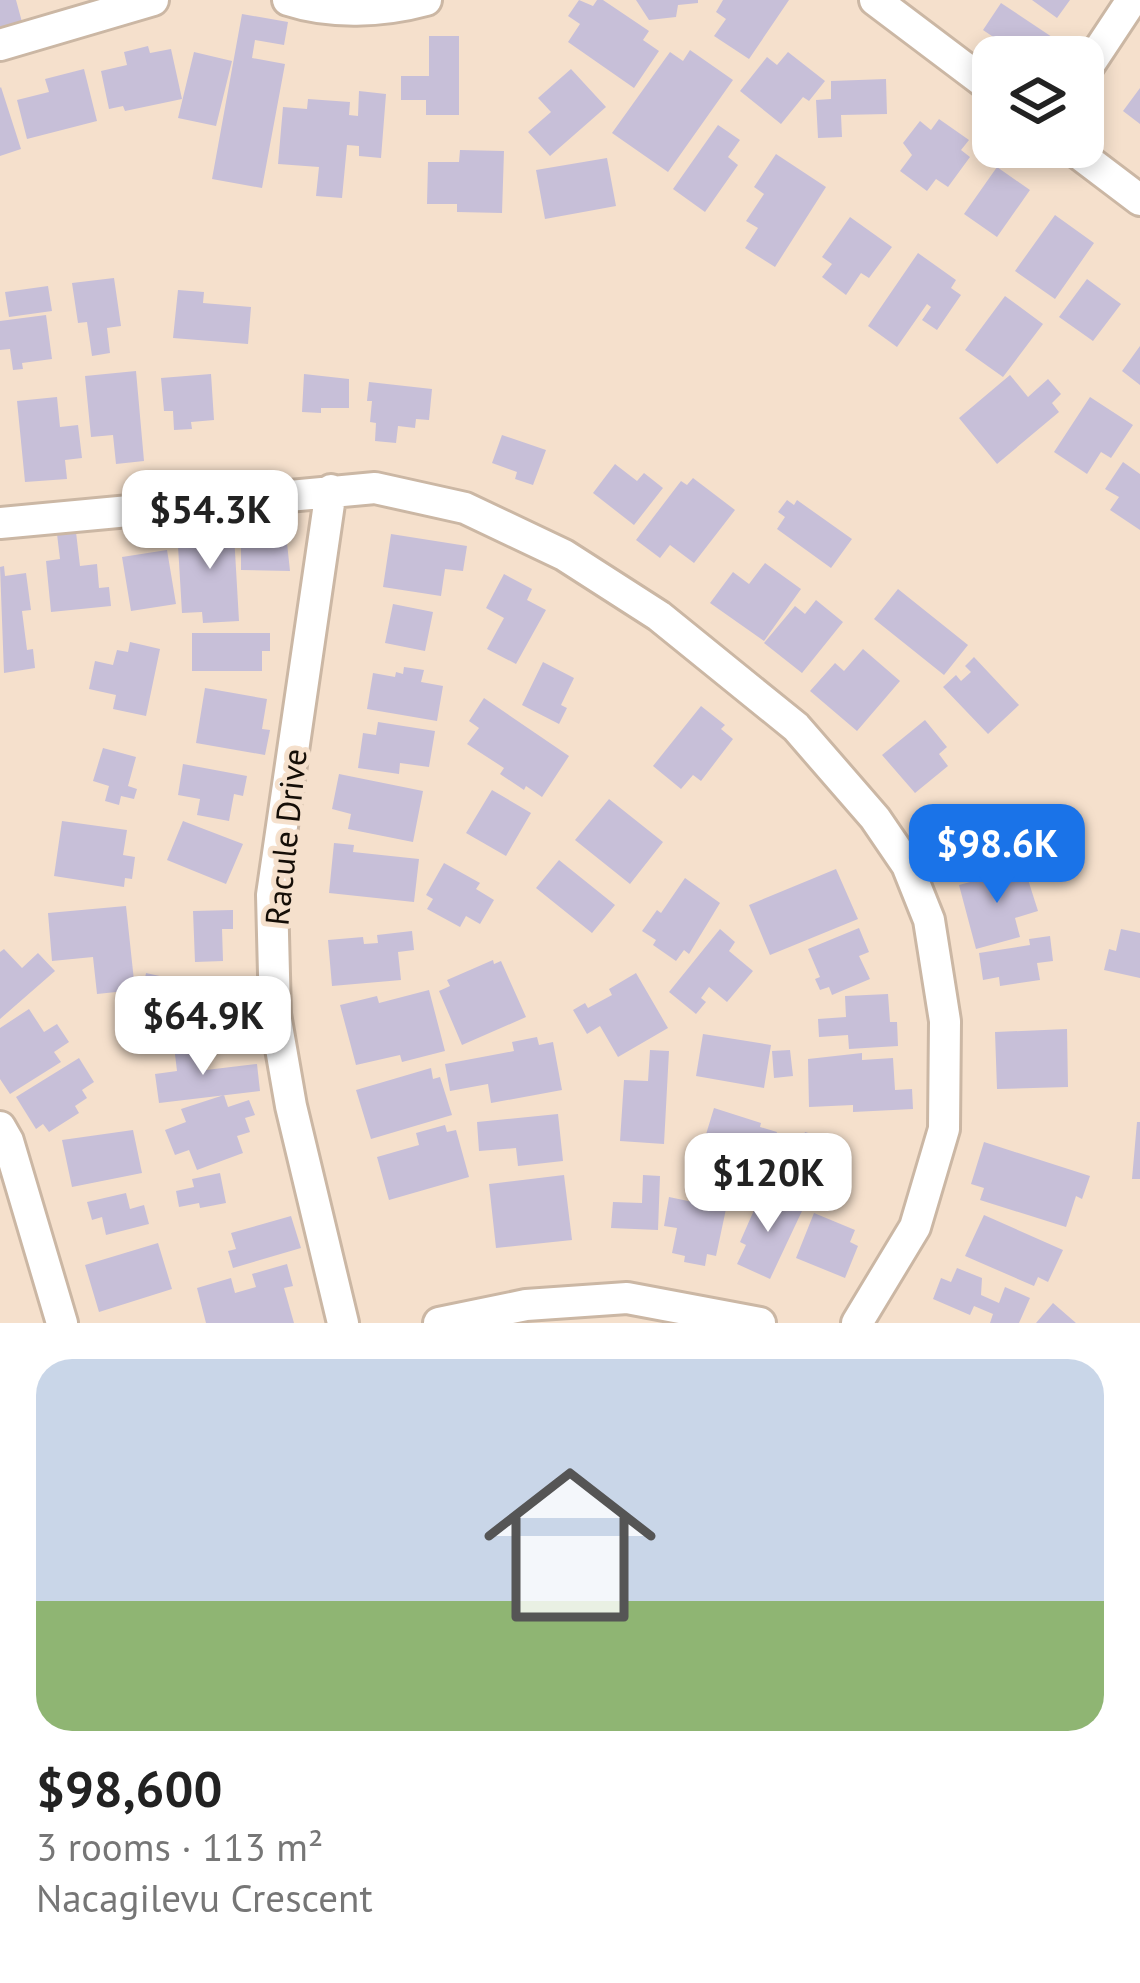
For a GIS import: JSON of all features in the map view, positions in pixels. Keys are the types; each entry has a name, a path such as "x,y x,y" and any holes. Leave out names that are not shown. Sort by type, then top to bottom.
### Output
{"street":[{"path":"0,45 153,0"},
{"path":"288,0 312,8 395,9 426,0"},
{"path":"874,0 972,73"},
{"path":"1104,42 1132,0"},
{"path":"1098,168 1140,200"},
{"path":"0,523 375,488 465,508 564,554 659,616 796,727 875,818 907,865 929,920 944,1021 944,1129 915,1227 857,1323"},
{"name":"Racule Drive","path":"332,490 272,896 275,1014 291,1106 343,1323"},
{"path":"0,1127 62,1323"},
{"path":"440,1323 526,1305 627,1298 760,1323"}],"building":[{"path":"0,0 16,0 22,22 0,27"},
{"path":"579,0 593,6 603,0 649,31 643,40 659,51 634,88 568,42 580,24 568,16"},
{"path":"636,0 698,3 678,5 676,17 649,20"},
{"path":"723,0 789,0 749,59 714,36 726,19 716,12"},
{"path":"1032,0 1070,0 1057,18"},
{"path":"1001,3 1050,36 992,36 983,30"},
{"path":"242,14 288,22 284,45 255,40 252,58 285,64 262,188 212,179"},
{"path":"429,36 459,36 459,115 426,115 426,100 401,100 401,76 429,76"},
{"path":"148,46 150,53 171,49 182,99 125,111 123,106 109,109 101,71 127,65 124,52"},
{"path":"690,50 733,80 668,172 612,133 670,52 683,61"},
{"path":"194,52 232,61 216,126 178,118"},
{"path":"788,52 825,81 809,101 803,97 781,124 740,91 767,57 777,65"},
{"path":"84,69 97,121 27,139 17,100 49,92 45,79"},
{"path":"571,69 606,107 550,156 528,132 551,112 538,98"},
{"path":"886,79 887,114 841,115 842,137 818,138 816,100 831,99 831,81"},
{"path":"0,88 21,149 0,156"},
{"path":"1140,88 1140,124 1123,111"},
{"path":"359,91 386,94 381,158 359,156 359,146 347,145 342,198 316,196 319,167 278,164 283,107 307,109 308,99 350,102 349,115 358,116"},
{"path":"939,119 969,140 961,150 970,157 948,187 936,179 927,191 900,171 912,155 903,143 920,121 931,130"},
{"path":"718,125 740,140 728,157 738,165 705,212 673,189"},
{"path":"460,150 504,151 502,213 457,212 457,204 427,204 428,162 459,162"},
{"path":"776,154 826,187 775,267 745,248 758,228 746,221 764,194 754,187"},
{"path":"607,158 616,206 545,219 536,170"},
{"path":"996,168 1030,190 997,237 964,214"},
{"path":"1055,215 1094,243 1055,299 1015,271"},
{"path":"850,217 892,247 869,278 861,273 846,295 822,277 832,264 822,257"},
{"path":"918,253 956,280 951,288 961,295 937,330 922,320 931,307 927,304 897,347 868,326"},
{"path":"114,278 121,326 107,328 110,353 92,356 87,322 78,323 72,283"},
{"path":"1087,279 1121,304 1093,341 1059,317"},
{"path":"48,286 52,311 9,317 5,292"},
{"path":"178,290 204,292 203,303 251,307 248,344 173,338"},
{"path":"1005,296 1043,324 1003,377 965,350"},
{"path":"46,315 52,359 22,363 23,369 13,370 10,349 0,350 0,321"},
{"path":"1140,346 1140,385 1122,371"},
{"path":"136,371 144,461 116,464 113,435 91,437 85,376"},
{"path":"211,374 214,420 191,422 192,429 174,430 173,411 164,411 161,378"},
{"path":"304,374 349,379 349,408 302,412"},
{"path":"1010,375 1028,397 1048,379 1061,394 1052,403 1059,412 997,464 959,418"},
{"path":"369,382 432,389 429,420 416,419 415,428 398,426 396,443 375,441 372,401 367,401"},
{"path":"57,397 60,427 78,425 82,458 65,460 67,479 25,482 17,401"},
{"path":"1090,397 1133,425 1111,458 1101,452 1087,474 1054,452"},
{"path":"502,435 546,450 533,485 515,479 517,472 492,463"},
{"path":"1123,462 1140,474 1140,530 1110,510 1119,497 1105,489"},
{"path":"615,464 637,481 644,473 663,488 634,525 593,493"},
{"path":"693,478 735,510 694,563 670,545 660,558 636,540 681,481 687,485"},
{"path":"787,500 794,505 797,500 852,539 831,568 777,529 785,517 778,512"},
{"path":"233,517 239,621 203,623 202,612 182,613 177,529 186,529 186,537 204,536 202,518"},
{"path":"241,524 285,524 290,571 241,570"},
{"path":"76,532 80,566 97,564 99,588 109,587 111,606 51,612 46,561 60,559 57,534"},
{"path":"391,534 467,546 463,571 445,569 441,596 383,587"},
{"path":"167,550 176,604 131,611 122,557"},
{"path":"765,563 801,589 764,641 710,603 733,572 749,584"},
{"path":"4,566 5,576 26,573 31,610 22,611 27,650 33,649 35,668 4,673 0,567"},
{"path":"504,574 532,589 527,600 546,610 516,664 487,649 504,618 486,608"},
{"path":"898,589 968,645 944,675 874,619"},
{"path":"816,600 843,622 802,673 764,643 795,606 805,614"},
{"path":"393,604 433,612 425,651 385,643"},
{"path":"192,633 270,633 270,651 262,651 262,671 192,671"},
{"path":"130,642 160,649 146,716 113,709 116,695 89,689 95,661 113,665 117,650 128,652"},
{"path":"863,649 900,681 857,731 810,691 835,663 844,671"},
{"path":"974,657 1019,705 988,734 943,687 956,675 961,681 971,672 965,666"},
{"path":"543,662 574,678 561,705 567,708 559,724 522,705"},
{"path":"404,667 424,670 421,682 443,686 437,721 367,709 373,673 395,677 396,672 403,674"},
{"path":"205,688 267,699 262,729 270,730 265,755 196,743"},
{"path":"484,698 569,756 542,797 500,774 504,768 467,744 479,728 469,721"},
{"path":"701,706 725,725 721,729 733,739 701,781 693,775 681,789 653,766"},
{"path":"925,720 947,747 939,754 948,766 915,793 882,755"},
{"path":"378,722 435,731 429,767 400,763 399,774 358,768 363,733 376,735"},
{"path":"103,748 136,757 128,786 137,789 134,799 121,796 119,805 105,801 109,786 93,781"},
{"path":"183,764 247,776 243,796 234,794 229,821 197,815 200,799 178,795"},
{"path":"339,774 423,791 413,842 348,829 351,814 332,809"},
{"path":"492,790 531,813 506,856 466,833"},
{"path":"609,799 663,842 630,884 575,840"},
{"path":"62,821 127,830 123,855 135,857 132,879 125,878 124,887 54,876"},
{"path":"183,821 243,844 226,884 167,860"},
{"path":"334,843 354,845 353,852 419,859 414,902 329,893"},
{"path":"559,860 615,905 592,933 536,888"},
{"path":"444,863 480,883 476,889 494,900 480,924 466,916 460,927 427,909 433,899 426,895"},
{"path":"1024,867 1038,911 1015,918 1020,937 976,949 959,885"},
{"path":"836,869 858,919 770,955 749,905"},
{"path":"685,878 720,903 689,954 684,950 676,961 642,931"},
{"path":"126,906 135,990 97,994 93,957 52,961 48,913"},
{"path":"233,910 233,929 222,929 223,961 195,962 193,911"},
{"path":"859,928 869,952 859,956 870,979 832,995 829,987 820,990 815,979 820,977 808,949"},
{"path":"720,929 735,942 729,951 753,971 727,1002 709,987 701,998 706,1002 696,1014 669,992"},
{"path":"1121,929 1140,933 1140,978 1104,970 1109,949 1116,951"},
{"path":"412,931 414,950 398,952 401,980 332,986 328,940 363,937 364,944 378,943 377,935"},
{"path":"1050,936 1053,961 1037,963 1040,980 1000,986 999,977 983,980 979,953 1030,945 1029,939"},
{"path":"4,949 22,968 38,953 55,971 0,1019 0,952"},
{"path":"493,960 494,964 501,961 526,1017 462,1045 439,991 450,986 447,980"},
{"path":"146,973 205,986 191,1031 137,1020"},
{"path":"636,973 668,1028 618,1057 600,1026 587,1034 573,1010 612,995 609,989"},
{"path":"429,990 445,1051 402,1062 400,1055 356,1065 340,1005 377,996 379,1003"},
{"path":"888,994 898,1046 849,1049 848,1035 819,1037 818,1019 846,1017 845,996"},
{"path":"29,1009 44,1032 57,1024 69,1042 54,1052 61,1062 10,1094 0,1079 0,1028"},
{"path":"1067,1029 1068,1087 997,1089 995,1032"},
{"path":"703,1034 771,1045 764,1088 696,1076"},
{"path":"537,1037 539,1045 553,1042 562,1090 491,1103 488,1084 450,1091 445,1064 514,1051 512,1042"},
{"path":"202,1043 206,1070 257,1064 260,1091 159,1103 155,1074 177,1071 174,1046"},
{"path":"650,1050 669,1051 664,1144 620,1141 624,1080 648,1081"},
{"path":"790,1050 793,1076 774,1078 772,1051"},
{"path":"862,1053 862,1060 893,1058 895,1090 912,1089 913,1109 853,1112 853,1105 809,1107 808,1059"},
{"path":"79,1058 94,1082 82,1090 87,1098 75,1106 79,1113 49,1132 43,1124 36,1129 16,1097"},
{"path":"431,1068 433,1079 440,1077 452,1115 371,1139 356,1090"},
{"path":"224,1095 228,1107 249,1100 255,1115 245,1118 250,1132 237,1136 243,1153 197,1170 189,1150 175,1155 165,1130 186,1122 181,1109"},
{"path":"714,1108 777,1132 768,1162 704,1141"},
{"path":"558,1114 563,1161 518,1166 516,1148 479,1151 477,1122"},
{"path":"1137,1122 1140,1179 1132,1179"},
{"path":"445,1125 447,1132 456,1130 469,1177 389,1200 377,1157 419,1145 416,1133"},
{"path":"133,1130 142,1173 72,1187 62,1140"},
{"path":"805,1132 843,1144 839,1157 847,1160 841,1179 833,1176 828,1191 789,1185 798,1158 793,1156 796,1144 800,1146"},
{"path":"984,1142 1090,1176 1082,1199 1076,1196 1066,1227 980,1200 984,1188 971,1184"},
{"path":"220,1173 226,1203 179,1207 176,1191 194,1187 192,1179"},
{"path":"564,1175 572,1240 496,1248 489,1184"},
{"path":"643,1175 660,1176 658,1230 611,1228 613,1202 642,1203"},
{"path":"762,1192 802,1211 770,1279 737,1264 746,1245 740,1242"},
{"path":"126,1193 130,1209 144,1205 149,1224 106,1235 102,1217 92,1220 87,1202"},
{"path":"669,1197 726,1209 716,1256 707,1254 705,1266 684,1262 685,1256 672,1253 677,1228 664,1226"},
{"path":"814,1213 855,1230 850,1242 858,1246 845,1278 796,1258"},
{"path":"984,1215 1063,1250 1048,1282 1038,1277 1034,1286 965,1256"},
{"path":"291,1216 301,1248 233,1268 228,1251 236,1249 231,1233"},
{"path":"158,1243 172,1289 99,1312 85,1265"},
{"path":"287,1264 293,1286 284,1288 294,1323 206,1323 197,1288 231,1278 235,1293 256,1287 252,1274"},
{"path":"957,1268 982,1278 981,1295 999,1303 1005,1287 1030,1298 1019,1323 990,1323 993,1314 974,1306 970,1315 933,1299 941,1278 951,1282"},
{"path":"1053,1303 1076,1323 1036,1323"}]}
